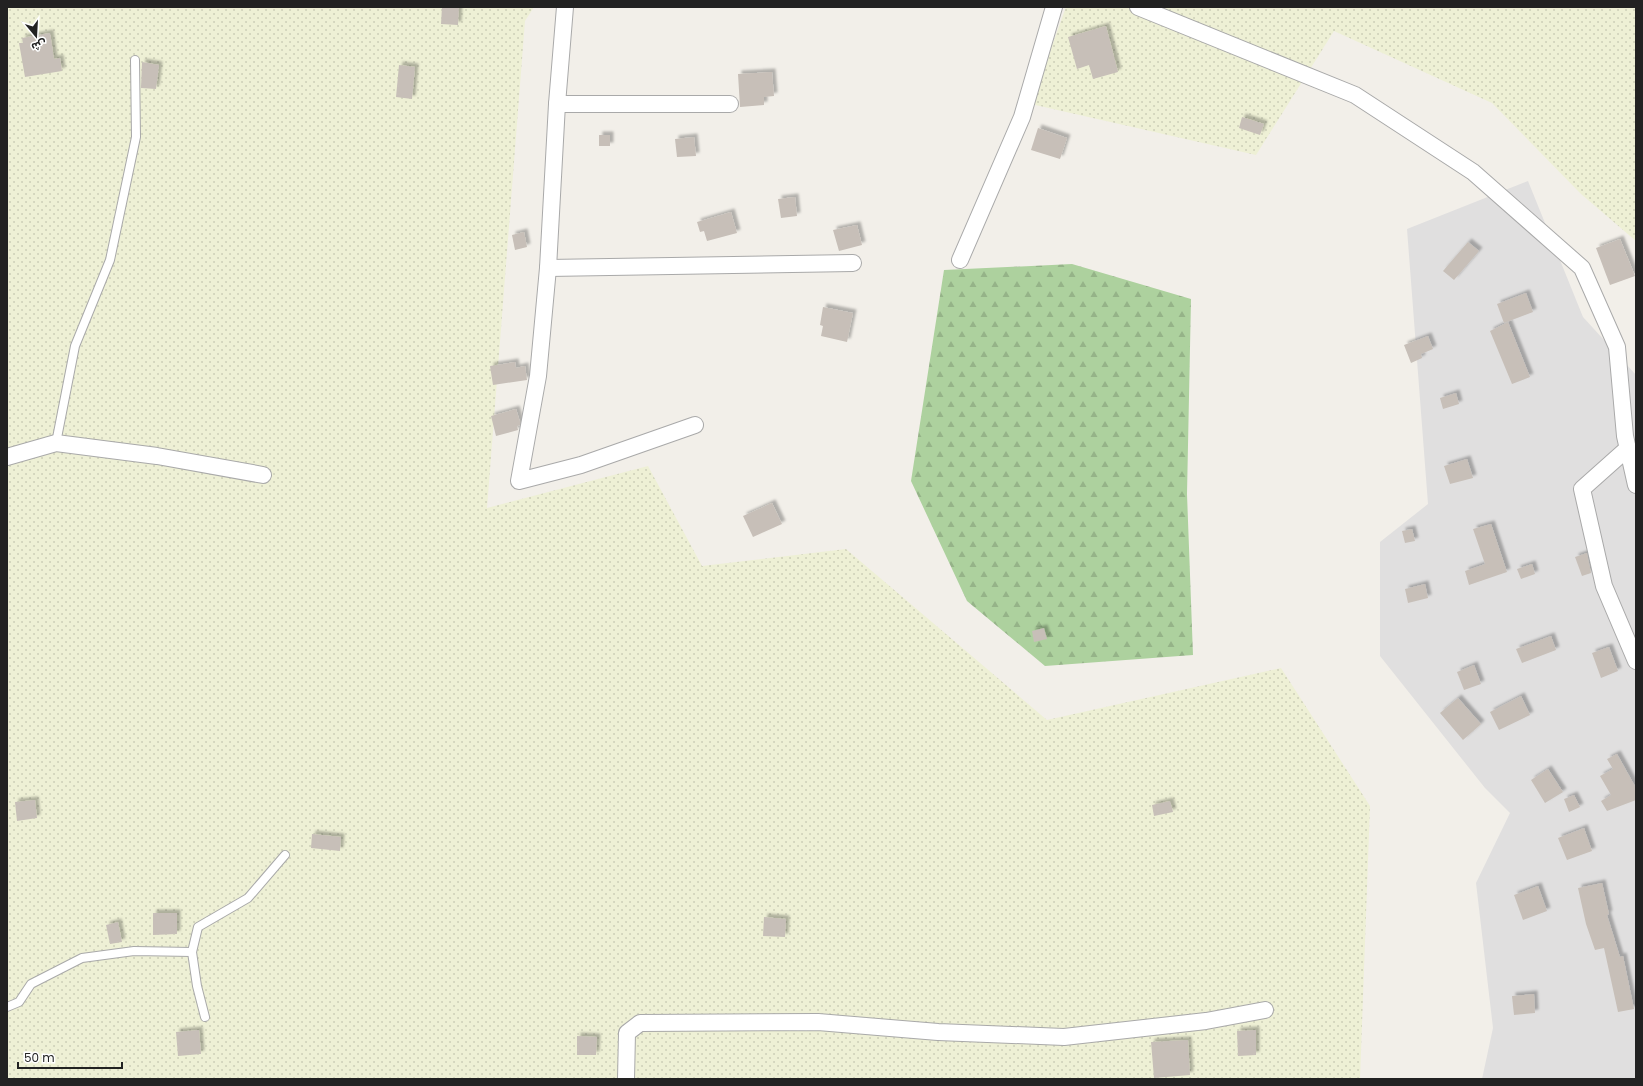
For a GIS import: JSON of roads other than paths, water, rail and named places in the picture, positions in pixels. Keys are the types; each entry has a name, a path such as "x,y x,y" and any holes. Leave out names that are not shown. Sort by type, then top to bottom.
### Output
{"street":[{"path":"565,7 557,104 548,268 538,376 520,481 581,465 695,425"},
{"path":"960,260 1022,117 1054,7"},
{"path":"1138,7 1355,95 1473,172 1582,268 1617,347 1625,436 1636,485"},
{"path":"557,104 730,104"},
{"path":"548,268 853,263"},
{"path":"7,456 56,443 157,456 263,475"},
{"path":"1628,448 1582,489 1604,586 1636,661"},
{"path":"626,1079 627,1033 640,1023 818,1022 938,1032 1064,1037 1206,1021 1265,1010"}],"lane":[{"path":"56,443 75,346 110,260 136,137 135,60"},
{"path":"205,1017 197,986 192,952 198,928 248,898 285,856"},
{"path":"7,1008 18,1002 31,984 82,958 134,951 192,952"}]}
